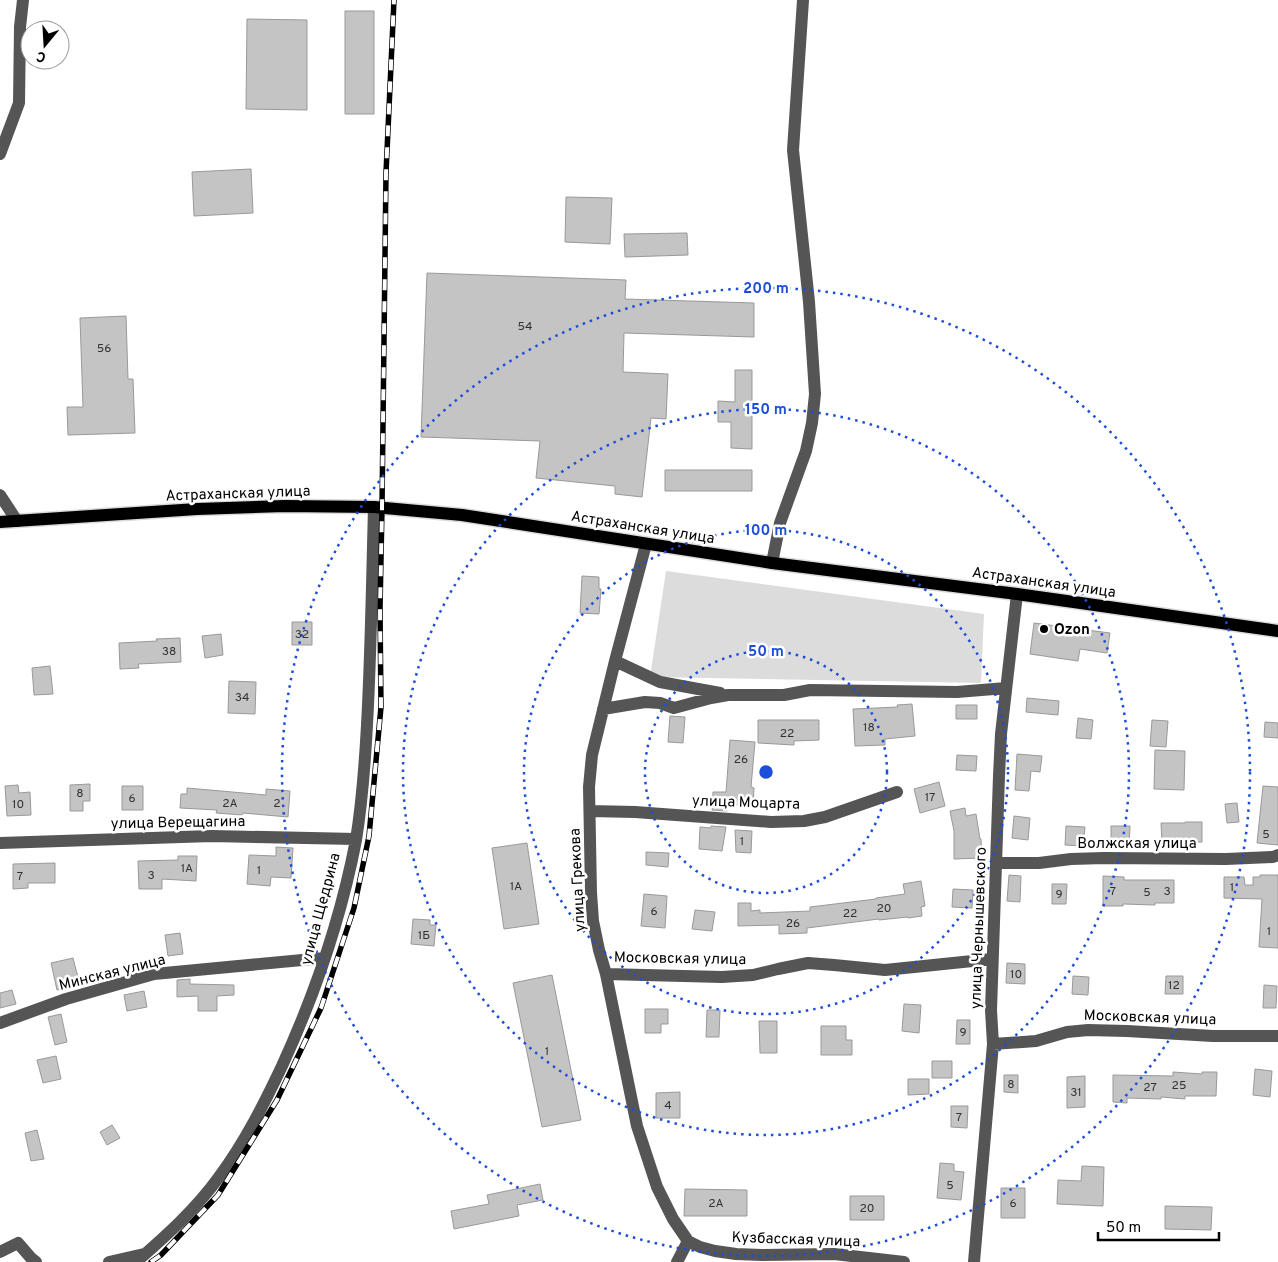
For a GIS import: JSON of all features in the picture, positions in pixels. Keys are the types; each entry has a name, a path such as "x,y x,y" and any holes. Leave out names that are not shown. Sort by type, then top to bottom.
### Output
{"main road":[{"name":"Астраханская улица","path":"0,522 197,508 285,506 374,507 462,515 772,563 1017,594 1278,631"}],"street":[{"path":"0,154 4,135 19,103 20,27 23,0"},
{"path":"772,563 780,523 806,451 812,424 815,394 809,302 793,150 803,0"},
{"path":"0,496 17,521"},
{"name":"улица Щедрина","path":"141,1258 184,1219 219,1178 246,1137 266,1100 296,1035 324,958 340,906 356,839 364,767 369,692 374,507"},
{"name":"улица Грекова","path":"646,544 592,755 589,787 591,893 593,921 606,974 637,1126 657,1187 673,1219 688,1241"},
{"name":"улица Чернышевского","path":"974,1262 993,1044 991,1010 992,959 999,776 1006,688 1017,594"},
{"path":"615,662 660,682 728,695"},
{"path":"603,709 645,702 674,708 728,695 784,695 810,690 957,692 1006,688"},
{"name":"улица Моцарта","path":"590,811 635,812 771,822 804,821 825,817 897,792"},
{"name":"улица Верещагина","path":"0,843 212,836 356,839"},
{"name":"Волжская улица","path":"996,863 1038,863 1104,858 1226,859 1273,857 1278,855"},
{"name":"Минская улица","path":"0,1023 66,999 154,974 324,958"},
{"name":"Московская улица","path":"606,974 753,975 808,963 886,970 992,959"},
{"name":"Московская улица","path":"993,1044 1036,1041 1067,1032 1088,1030 1213,1036 1278,1036"},
{"path":"678,1262 688,1241"},
{"name":"Кузбасская улица","path":"688,1241 700,1247 736,1254 834,1254 904,1262"},
{"path":"0,1252 18,1243 36,1262"},
{"path":"109,1262 141,1258"}],"shaded area":[{"path":"666,571 984,614 981,683 650,677"}],"building":[{"path":"345,11 374,11 374,114 345,114"},
{"path":"247,19 307,20 307,110 246,109"},
{"path":"251,169 253,213 194,216 192,172"},
{"path":"566,197 612,198 610,244 565,242"},
{"path":"687,233 688,255 625,257 624,234"},
{"path":"427,273 626,280 625,299 754,303 754,337 624,333 623,372 668,374 666,419 651,418 642,497 615,494 615,486 536,478 540,441 421,437"},
{"path":"126,316 128,379 133,379 135,433 68,435 67,407 83,407 80,318"},
{"path":"735,370 752,370 752,449 731,448 731,422 718,422 718,401 735,402"},
{"path":"665,470 752,470 752,491 665,491"},
{"path":"582,576 599,577 599,589 601,589 599,614 580,613"},
{"path":"292,622 312,622 312,645 292,645"},
{"path":"1034,623 1110,633 1107,653 1080,649 1078,661 1030,654"},
{"path":"221,634 223,655 205,658 202,636"},
{"path":"180,638 181,662 138,664 139,668 120,669 119,643"},
{"path":"50,666 53,694 34,695 32,668"},
{"path":"229,681 256,682 255,714 228,713"},
{"path":"1027,698 1059,701 1058,715 1026,712"},
{"path":"912,704 915,736 885,739 885,745 855,746 853,709 898,707 897,705"},
{"path":"956,705 977,705 977,719 956,719"},
{"path":"670,716 685,717 683,743 668,742"},
{"path":"1078,718 1093,720 1091,739 1076,738"},
{"path":"758,720 819,720 819,740 794,741 794,745 758,743"},
{"path":"1152,720 1168,721 1166,747 1150,746"},
{"path":"1265,722 1278,723 1278,738 1264,737"},
{"path":"730,740 755,742 751,787 754,788 753,806 727,804 727,811 712,810 713,792 726,792"},
{"path":"1155,750 1185,751 1184,790 1154,789"},
{"path":"1017,754 1042,756 1040,772 1031,771 1029,791 1015,790"},
{"path":"957,755 977,756 976,771 956,770"},
{"path":"939,782 945,806 920,813 914,789"},
{"path":"90,784 90,801 83,801 83,811 70,811 70,785"},
{"path":"18,785 19,793 30,792 31,815 7,816 5,786"},
{"path":"122,786 143,786 143,810 122,810"},
{"path":"1263,786 1278,787 1278,845 1257,843"},
{"path":"187,788 266,795 266,789 290,791 288,817 216,813 217,810 180,808 181,794 187,794"},
{"path":"1237,803 1239,822 1227,823 1225,804"},
{"path":"965,808 966,816 976,814 981,839 982,858 954,859 954,831 950,811"},
{"path":"1014,816 1030,818 1028,840 1012,838"},
{"path":"1202,822 1202,842 1162,844 1161,823"},
{"path":"711,826 726,827 722,851 699,849 700,827 711,828"},
{"path":"1066,826 1085,827 1083,846 1065,845"},
{"path":"1111,826 1130,826 1129,846 1111,846"},
{"path":"735,830 752,831 751,853 736,852"},
{"path":"527,843 539,924 504,929 492,848"},
{"path":"276,847 293,848 291,878 271,877 270,886 247,884 249,855 276,856"},
{"path":"646,852 669,853 668,867 646,865"},
{"path":"178,856 197,856 196,881 162,879 162,889 139,889 138,861 178,860"},
{"path":"55,863 55,883 28,883 28,888 13,889 13,864"},
{"path":"1009,875 1021,876 1020,902 1007,901"},
{"path":"1260,875 1278,875 1278,948 1259,947 1262,899 1224,898 1224,877 1244,877 1245,885 1253,885 1253,877 1260,877"},
{"path":"1103,876 1124,877 1124,880 1174,880 1174,903 1103,906"},
{"path":"921,881 925,906 921,907 922,916 807,928 807,933 779,934 779,925 738,926 738,903 751,903 751,911 760,910 760,913 810,911 810,907 905,894 903,884"},
{"path":"1052,884 1067,884 1066,904 1052,904"},
{"path":"953,889 973,890 972,908 952,907"},
{"path":"644,894 667,896 665,928 641,926"},
{"path":"695,910 715,912 712,931 692,929"},
{"path":"413,919 430,920 430,925 436,925 434,946 411,944"},
{"path":"180,933 183,954 168,956 165,935"},
{"path":"73,958 80,985 57,990 51,963"},
{"path":"1007,963 1025,964 1025,984 1006,983"},
{"path":"552,975 581,1120 542,1127 513,983"},
{"path":"1073,976 1089,977 1088,995 1072,994"},
{"path":"1166,976 1183,976 1183,994 1165,994"},
{"path":"190,979 190,984 234,985 234,995 217,996 217,1011 198,1011 198,996 177,997 177,980"},
{"path":"1264,985 1277,986 1276,1008 1263,1008"},
{"path":"12,990 16,1004 0,1008 0,993"},
{"path":"144,991 147,1007 127,1011 124,995"},
{"path":"904,1004 921,1005 919,1033 902,1031"},
{"path":"645,1009 668,1009 668,1024 661,1024 661,1033 645,1033"},
{"path":"707,1010 720,1010 719,1037 706,1037"},
{"path":"61,1014 67,1042 55,1045 48,1017"},
{"path":"957,1020 970,1020 970,1044 956,1044"},
{"path":"759,1021 777,1021 777,1053 760,1053"},
{"path":"821,1026 846,1026 846,1040 852,1040 852,1055 821,1055"},
{"path":"56,1056 61,1079 43,1083 37,1060"},
{"path":"932,1061 952,1061 952,1078 932,1078"},
{"path":"1255,1069 1272,1071 1270,1097 1253,1095"},
{"path":"1173,1072 1202,1074 1202,1072 1217,1072 1216,1096 1185,1096 1185,1099 1161,1097 1161,1099 1127,1098 1127,1103 1113,1102 1113,1075 1173,1076"},
{"path":"1004,1075 1018,1075 1018,1093 1004,1092"},
{"path":"1085,1076 1085,1107 1067,1108 1067,1077"},
{"path":"908,1079 929,1079 929,1094 908,1095"},
{"path":"680,1092 680,1118 656,1118 656,1093"},
{"path":"951,1106 968,1106 967,1128 951,1127"},
{"path":"112,1125 120,1138 107,1145 100,1132"},
{"path":"37,1130 44,1159 31,1161 25,1133"},
{"path":"940,1163 954,1164 954,1171 964,1172 961,1200 937,1198"},
{"path":"1082,1166 1104,1167 1103,1206 1057,1204 1058,1180 1081,1181"},
{"path":"540,1184 543,1200 517,1205 519,1216 454,1229 451,1211 489,1204 487,1195"},
{"path":"1001,1188 1025,1188 1025,1218 1001,1218"},
{"path":"685,1189 747,1190 747,1216 684,1216"},
{"path":"850,1196 884,1196 884,1220 850,1220"},
{"path":"1165,1206 1212,1207 1211,1230 1165,1229"}],"railway":[{"path":"151,1262 161,1255 218,1195 277,1100 321,1008 354,908 369,836 381,707 380,609 386,173 394,0"}],"place":[{"name":"Ozon","path":"1044,629"}]}
